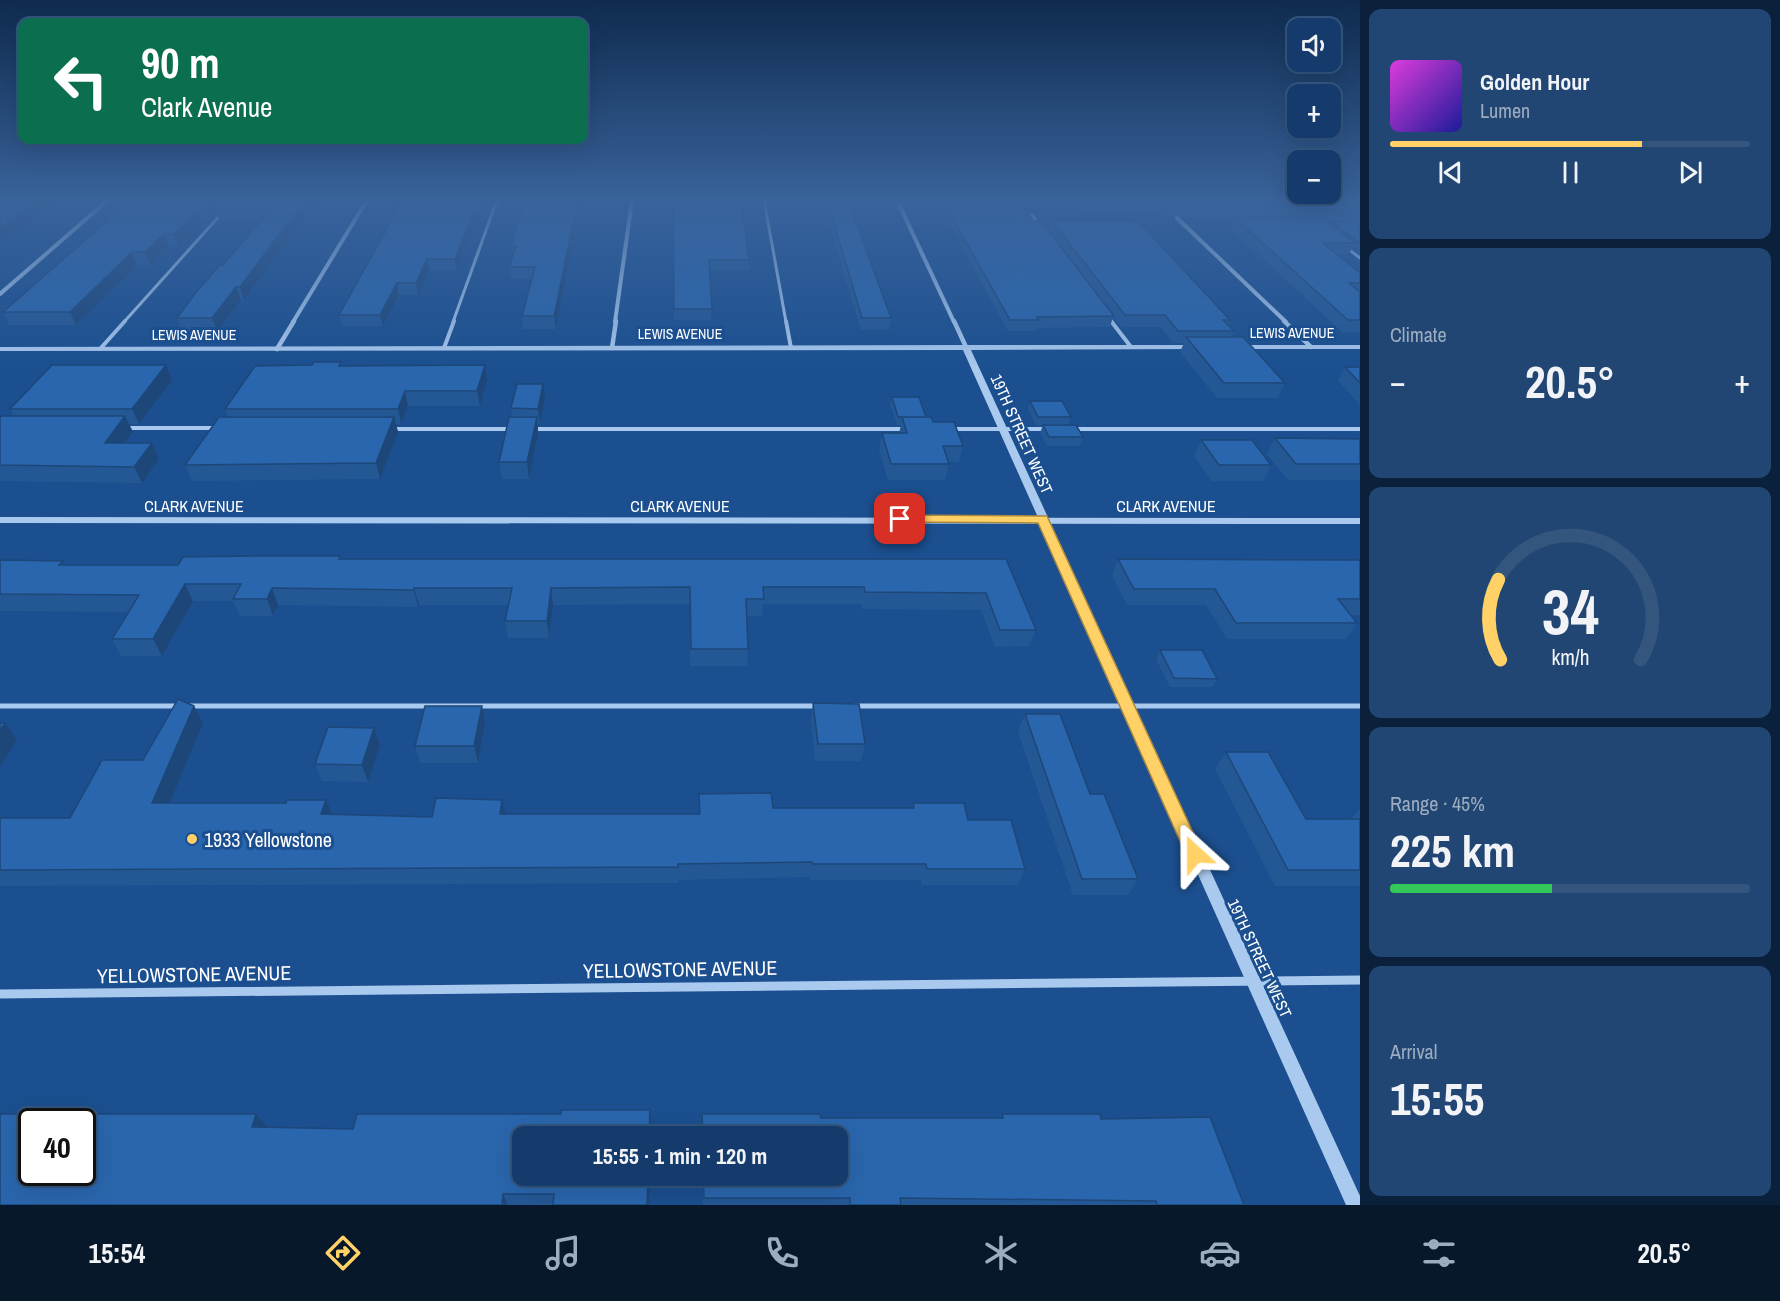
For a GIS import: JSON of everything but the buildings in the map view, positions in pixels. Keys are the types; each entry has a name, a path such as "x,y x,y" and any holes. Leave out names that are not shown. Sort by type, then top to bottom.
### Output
{"street":[{"path":"0,294 43,256"},
{"path":"277,349 333,256"},
{"path":"612,348 624,256"},
{"name":"19TH STREET WEST","path":"923,256 1356,1205"},
{"path":"1217,256 1311,347"},
{"name":"LEWIS AVENUE","path":"0,349 1210,347"},
{"name":"LEWIS AVENUE","path":"1232,347 1360,347"},
{"name":"CLARK AVENUE","path":"0,520 1360,521"},
{"name":"YELLOWSTONE AVENUE","path":"0,994 1360,980"}],"lane":[{"path":"100,349 183,256"},
{"path":"444,348 477,256"},
{"path":"774,256 791,348"},
{"path":"1103,309 1131,347"},
{"path":"120,428 227,428"},
{"path":"382,429 514,429"},
{"path":"526,429 909,429"},
{"path":"944,429 1051,429"},
{"path":"1063,429 1360,429"},
{"path":"0,706 826,706"},
{"path":"850,706 1360,706"}],"place":[{"name":"1933 Yellowstone","path":"192,839"}],"route":[{"path":"900,519 1042,519 1195,854"}]}
